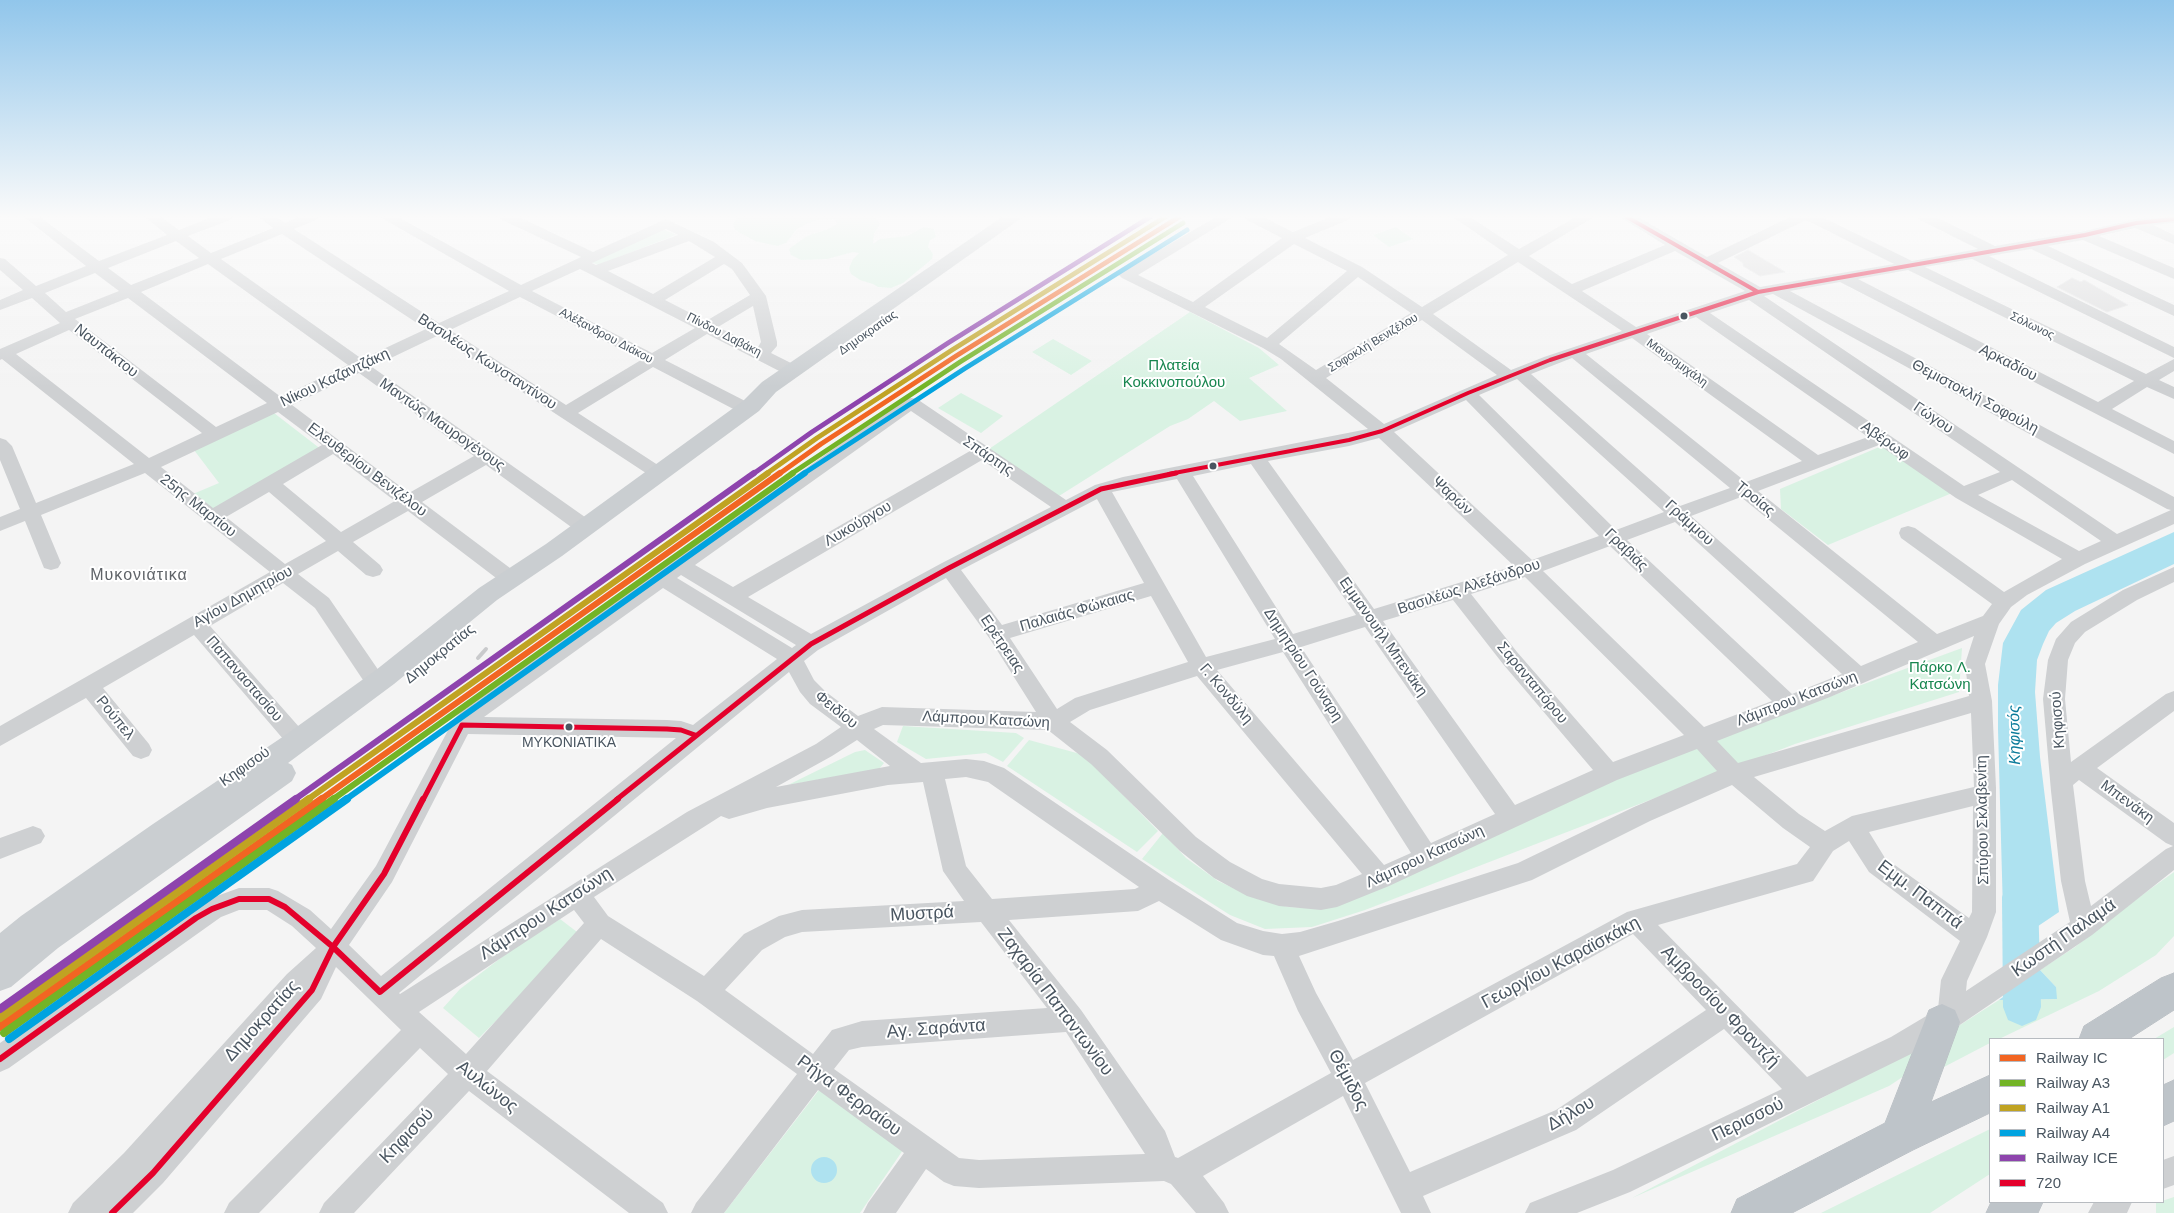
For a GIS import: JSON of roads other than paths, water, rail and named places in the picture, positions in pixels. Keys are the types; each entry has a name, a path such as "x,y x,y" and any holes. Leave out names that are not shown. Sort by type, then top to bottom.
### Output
{"highway":[{"path":"2099,1038 2174,990"},
{"path":"1899,1136 1954,1014"},
{"path":"1751,1213 1899,1136 1989,1094"},
{"path":"2006,1213 2021,1203"}],"main road":[{"name":"Δημοκρατίας","path":"0,952 32,926 156,838 294,744 385,677 488,594 554,550 749,408 770,387 933,274"},
{"name":"Δημοκρατίας","path":"749,408 783,393 951,274"},
{"name":"Δημοκρατίας","path":"0,976 47,938 396,689 460,640 554,550"}],"street":[{"name":"Ναυπάκτου","path":"14,274 68,321 216,435"},
{"path":"0,305 81,274"},
{"name":"Ελευθερίου Βενιζέλου","path":"106,274 511,579"},
{"path":"2,354 129,292 173,274"},
{"name":"Μαντώς Μαυρογένους","path":"231,274 585,526"},
{"name":"Βασιλέως Κωνσταντίνου","path":"353,274 658,473"},
{"name":"Αλέξανδρου Διάκου","path":"489,274 654,361 749,408"},
{"name":"Νίκου Καζαντζάκη","path":"0,524 147,466 520,291 564,274"},
{"name":"Πίνδου Δαβάκη","path":"607,274 794,371"},
{"path":"655,300 698,274"},
{"path":"743,274 758,296 769,342 769,346 760,354"},
{"name":"Ψαρών","path":"1129,274 1127,275 1269,345 1287,356 1382,432 1529,569 1700,737 1734,774"},
{"path":"1194,308 1242,274"},
{"path":"1269,345 1354,274"},
{"name":"Γράμμου","path":"1363,274 1514,374 1679,514 1858,676"},
{"name":"Σοφοκλή Βενιζέλου","path":"1314,378 1489,274"},
{"name":"Μαυρομιχάλη","path":"1547,274 1634,332 1816,463"},
{"path":"1572,290 1610,274"},
{"name":"Γώγου","path":"1725,274 2116,542"},
{"path":"380,992 811,644 949,568 1101,489 1123,483 1382,432 1514,374 1634,332 1754,293 1862,274"},
{"name":"Σόλωνος","path":"1923,274 2174,394"},
{"path":"2013,274 2174,353"},
{"path":"2095,274 2174,311"},
{"name":"Αρκαδίου","path":"1842,277 2174,448"},
{"name":"Θεμιστοκλή Σοφούλη","path":"1776,289 2174,505"},
{"path":"566,413 709,328 758,296"},
{"name":"Αβέρωφ","path":"1699,312 1962,494 2017,523 2078,560"},
{"name":"Τροίας","path":"1574,352 1936,645"},
{"name":"25ης Μαρτίου","path":"2,354 322,604 372,677"},
{"path":"2099,410 2174,364"},
{"name":"Γραβιάς","path":"1468,393 1612,537 1789,704"},
{"name":"Σπάρτης","path":"680,565 911,403 1065,508"},
{"name":"Βασιλέως Αλεξάνδρου","path":"1053,721 1083,704 1201,666 1288,643 1529,569 1882,438"},
{"path":"0,444 3,446 51,563"},
{"path":"212,517 335,445"},
{"name":"Λυκούργου","path":"734,596 982,452"},
{"name":"Αγίου Δημητρίου","path":"0,737 486,457"},
{"name":"Εμμανουήλ Μπενάκη","path":"1256,458 1510,817"},
{"name":"Δημητρίου Γούναρη","path":"1182,472 1288,643 1426,856"},
{"path":"1962,494 2013,473"},
{"path":"270,483 373,570"},
{"name":"Γ. Κονδύλη","path":"1101,489 1201,666 1380,878"},
{"path":"1990,622 2004,602 2020,590 2078,560 2174,516"},
{"path":"1908,533 2004,602"},
{"path":"112,1213 153,1173 312,990 333,947 384,874 462,725 479,708 680,565 811,644"},
{"name":"Ερέτρειας","path":"949,568 997,634 1053,721"},
{"name":"Κηφισού","path":"2083,928 2072,881 2071,774 2054,699 2058,660 2066,639 2093,616 2174,574"},
{"path":"661,578 792,658"},
{"name":"Παλαιάς Φώκαιας","path":"997,634 1156,588"},
{"name":"Σαρανταπόρου","path":"1457,591 1510,658 1609,773"},
{"name":"Κηφισού","path":"0,936 292,734 488,594"},
{"name":"Λάμπρου Κατσώνη","path":"399,1011 429,989 695,819 824,750 867,722 882,716 1053,721 1099,757 1162,820 1202,856 1222,870 1256,888 1279,895 1321,899 1337,896 1380,878 1609,773 1789,704 1990,622"},
{"name":"Σπύρου Σκλαβενίτη","path":"1954,1014 1954,980 1975,937 1984,912 1984,794 1981,701 1975,664 1981,642 1990,622"},
{"name":"Παπαναστασίου","path":"196,624 219,648 292,734"},
{"name":"Φειδίου","path":"792,658 807,686 818,698 860,728 881,748 924,772"},
{"name":"Ρούπελ","path":"89,686 141,750"},
{"path":"2071,774 2174,700"},
{"name":"Λάμπρου Κατσώνη","path":"695,819 767,798 924,772 966,768 984,770 996,775 1160,888 1230,932 1263,943 1282,946 1300,944 1338,933 1524,872 1642,814 1734,774 1981,701"},
{"path":"462,725 667,729 681,730 695,736"},
{"name":"Ζαχαρία Παπαντωνίου","path":"924,772 954,871 1072,1019 1155,1141 1172,1170 1194,1186 1214,1213"},
{"path":"1734,774 1791,821 1825,844"},
{"name":"Μπενάκη","path":"2071,774 2174,836"},
{"name":"Γεωργίου Καραϊσκάκη","path":"1172,1170 1348,1078 1636,920 1805,873 1825,844 1852,826 1984,794"},
{"name":"Εμμ. Παππά","path":"1852,826 1877,865 1975,937"},
{"path":"0,849 33,836"},
{"name":"Κωστή Παλαμά","path":"1954,1014 2083,928 2174,856"},
{"name":"Μυστρά","path":"706,992 753,942 779,927 802,921 1138,900 1160,888"},
{"name":"Ρήγα Φερραίου","path":"577,894 598,924 706,992 954,1172 979,1174 1172,1170"},
{"path":"0,1059 196,918 227,902 245,898 269,899 285,907 300,918 333,947"},
{"name":"Αμβροσίου Φραντζή","path":"1636,920 1804,1093"},
{"name":"Κηφισού","path":"334,1213 467,1073 598,924"},
{"name":"Θέμιδος","path":"1282,946 1307,1002 1410,1201"},
{"name":"Αυλώνος","path":"333,947 419,1030 467,1073 653,1213"},
{"name":"Δημοκρατίας","path":"83,1213 134,1163 296,983 333,947"},
{"name":"Δήλου","path":"1410,1201 1566,1120 1725,1013"},
{"name":"Περισσού","path":"1540,1213 1620,1182 1900,1046 1954,1014"},
{"name":"Αγ. Σαράντα","path":"706,1213 815,1070 841,1039 862,1034 1072,1019"},
{"path":"240,1213 419,1030"},
{"path":"878,1213 923,1150"},
{"path":"2103,1213 2117,1203"}],"water":[{"path":"2174,532 2174,564 2075,611 2056,623 2049,631 2043,644 2037,660 2035,692 2040,757 2059,912 2004,949 1998,729 1998,685 2003,643 2021,610 2046,590"},
{"path":"2040,970 2056,987 2057,999 1999,1000"},
{"path":"824,1157 833,1161 837,1170 833,1179 824,1183 815,1179 811,1170 815,1161"}],"waterway":[{"name":"Κηφισός","path":"2020,897 2022,1007"}],"railway":[{"path":"478,658 486,649"}],"rail line":[{"name":"ICE","path":"0,1009 812,432 948,343 1059,274"},
{"name":"A1","path":"0,1018 817,438 1074,274"},
{"name":"IC","path":"0,1027 821,444 956,356 1088,274"},
{"name":"A3","path":"4,1033 825,450 960,362 1102,274"},
{"name":"A4","path":"9,1039 829,456 1117,274"}],"place":[{"name":"ΜΥΚΟΝΙΑΤΙΚΑ","path":"569,727"}],"district":[{"name":"Μυκονιάτικα","path":"139,576"}],"park label":[{"name":"Πλατεία Κοκκινοπούλου","path":"1174,374"},
{"name":"Πάρκο Λ. Κατσώνη","path":"1940,676"}]}
